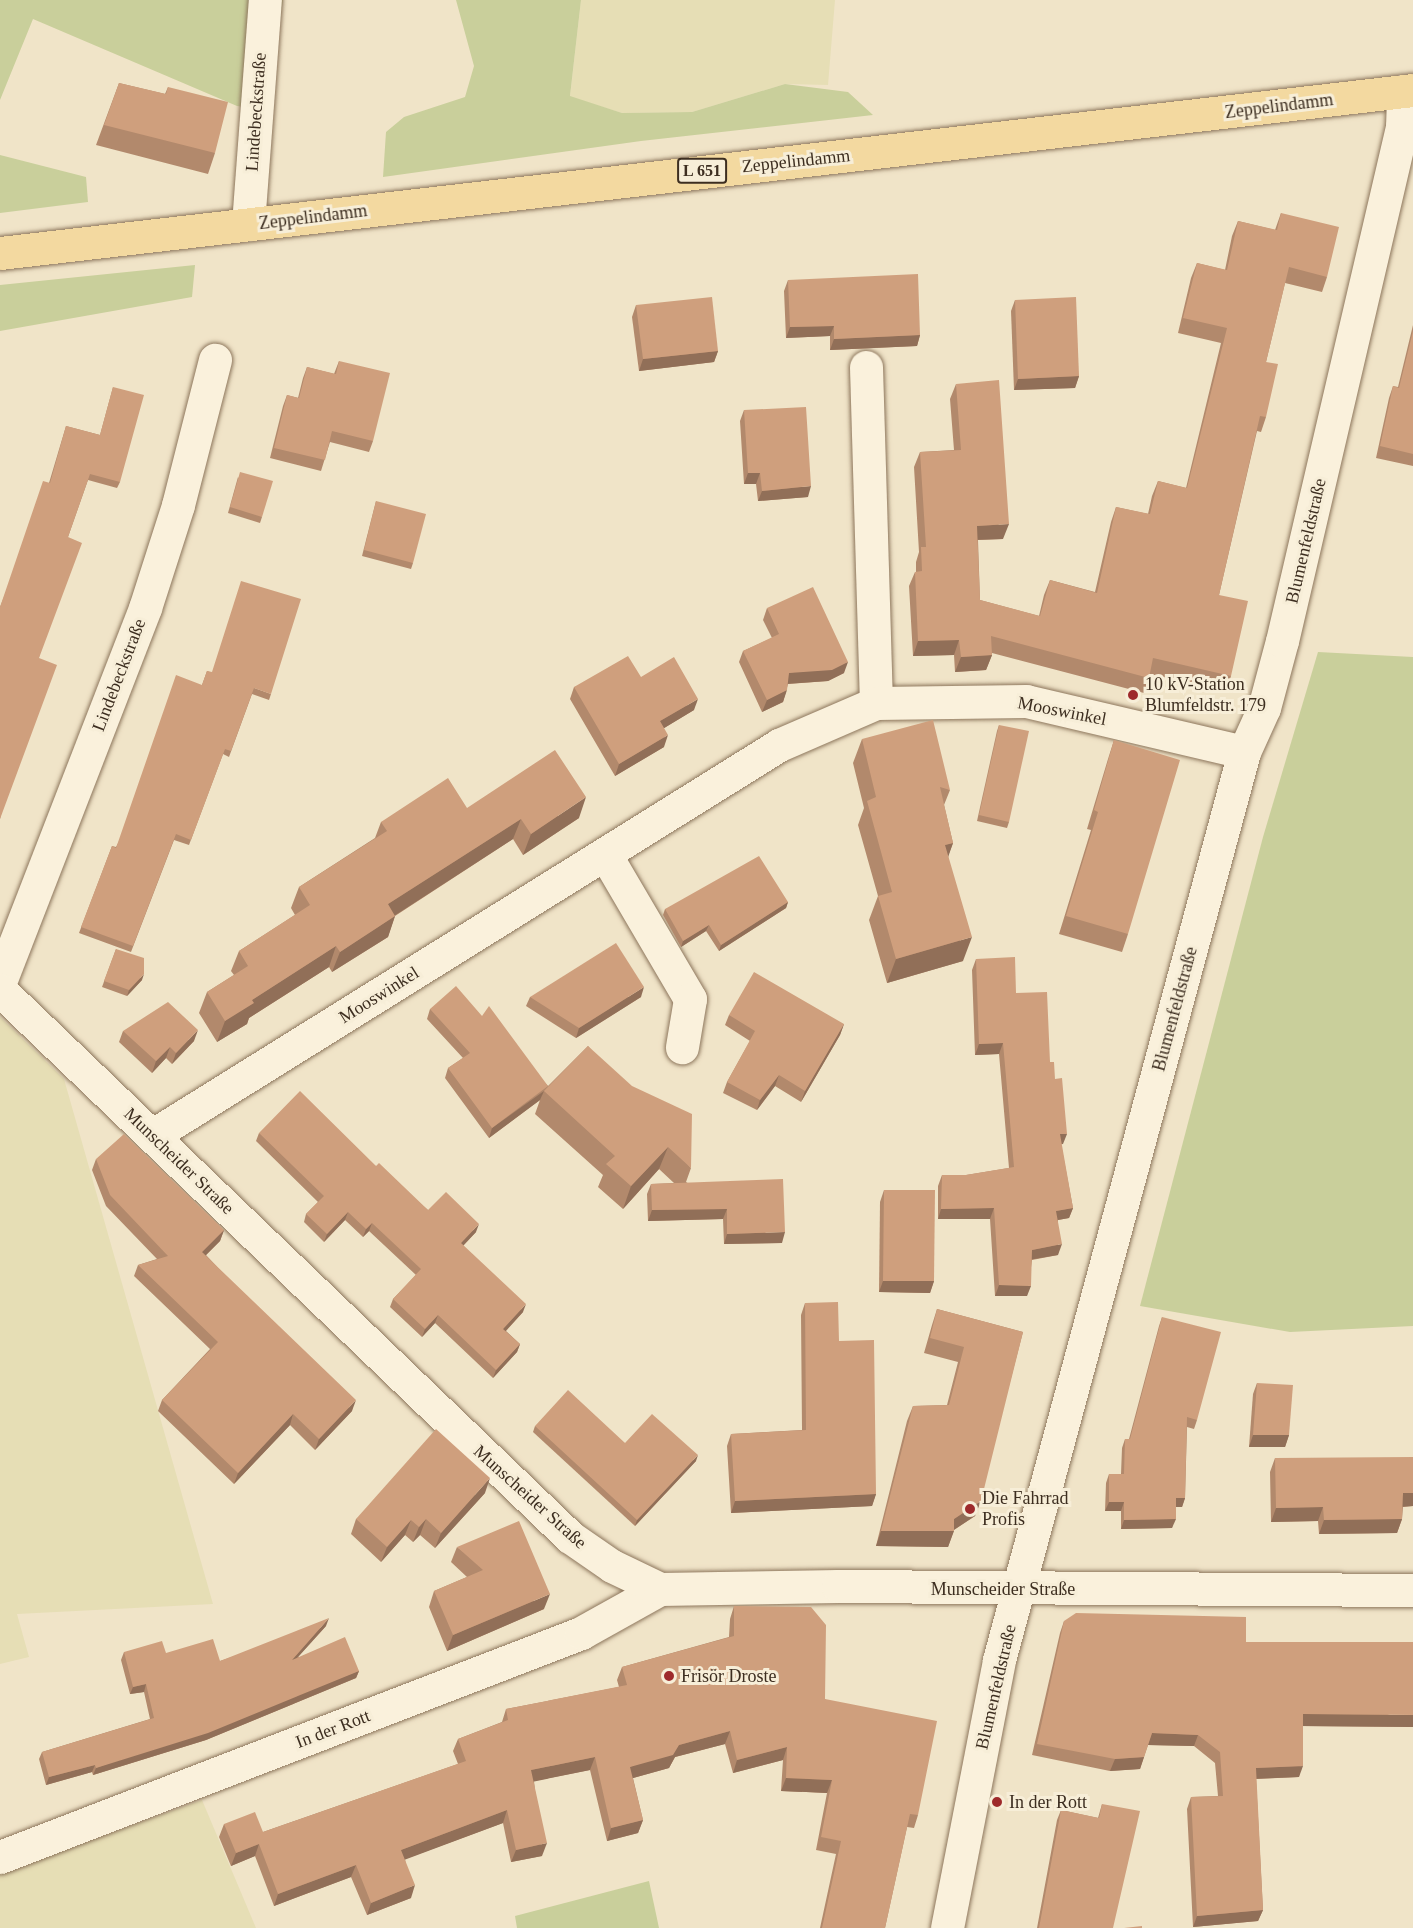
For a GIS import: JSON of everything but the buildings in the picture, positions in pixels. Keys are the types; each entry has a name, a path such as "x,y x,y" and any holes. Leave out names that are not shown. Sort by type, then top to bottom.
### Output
{"main road":[{"name":"Zeppelindamm","path":"0,253 1408,90"}],"street":[{"name":"Lindebeckstraße","path":"248,224 265,0"},
{"name":"Blumenfeldstraße","path":"947,1928 999,1660 1244,752 1264,708 1282,641 1402,127 1408,90"},
{"name":"Lindebeckstraße","path":"0,982 145,608 178,505 215,360"},
{"path":"866,367 876,703"},
{"name":"Mooswinkel","path":"153,1136 779,745 876,703 1026,701 1244,752"},
{"path":"605,854 690,999 682,1047"},
{"name":"Munscheider Straße","path":"0,990 570,1537 612,1566 660,1589 838,1586 1019,1590 1413,1590"},
{"name":"In der Rott","path":"0,1857 581,1633 660,1589"}],"shaded area":[{"path":"581,0 835,0 828,85 785,84 692,112 622,113 570,97"},
{"path":"0,1017 64,1079 213,1604 17,1614 29,1657 0,1664"},
{"path":"202,1800 256,1928 0,1928 0,1873"}],"green space":[{"path":"0,0 283,0 268,110 237,106 33,19 0,100"},
{"path":"456,0 581,0 570,96 622,113 692,112 785,84 848,92 873,115 641,141 383,177 386,132 404,117 465,97 474,66"},
{"path":"0,155 86,177 88,202 0,213"},
{"path":"195,265 192,297 0,331 0,285"},
{"path":"1318,652 1413,657 1413,1326 1290,1332 1140,1306 1263,837"},
{"path":"649,1881 659,1928 517,1928 515,1916"}],"place":[{"name":"10 kV-Station Blumfeldstr. 179","path":"1133,695"},
{"name":"Die Fahrrad Profis","path":"970,1509"},
{"name":"Frisör Droste","path":"669,1676"},
{"name":"In der Rott","path":"997,1802"}]}
